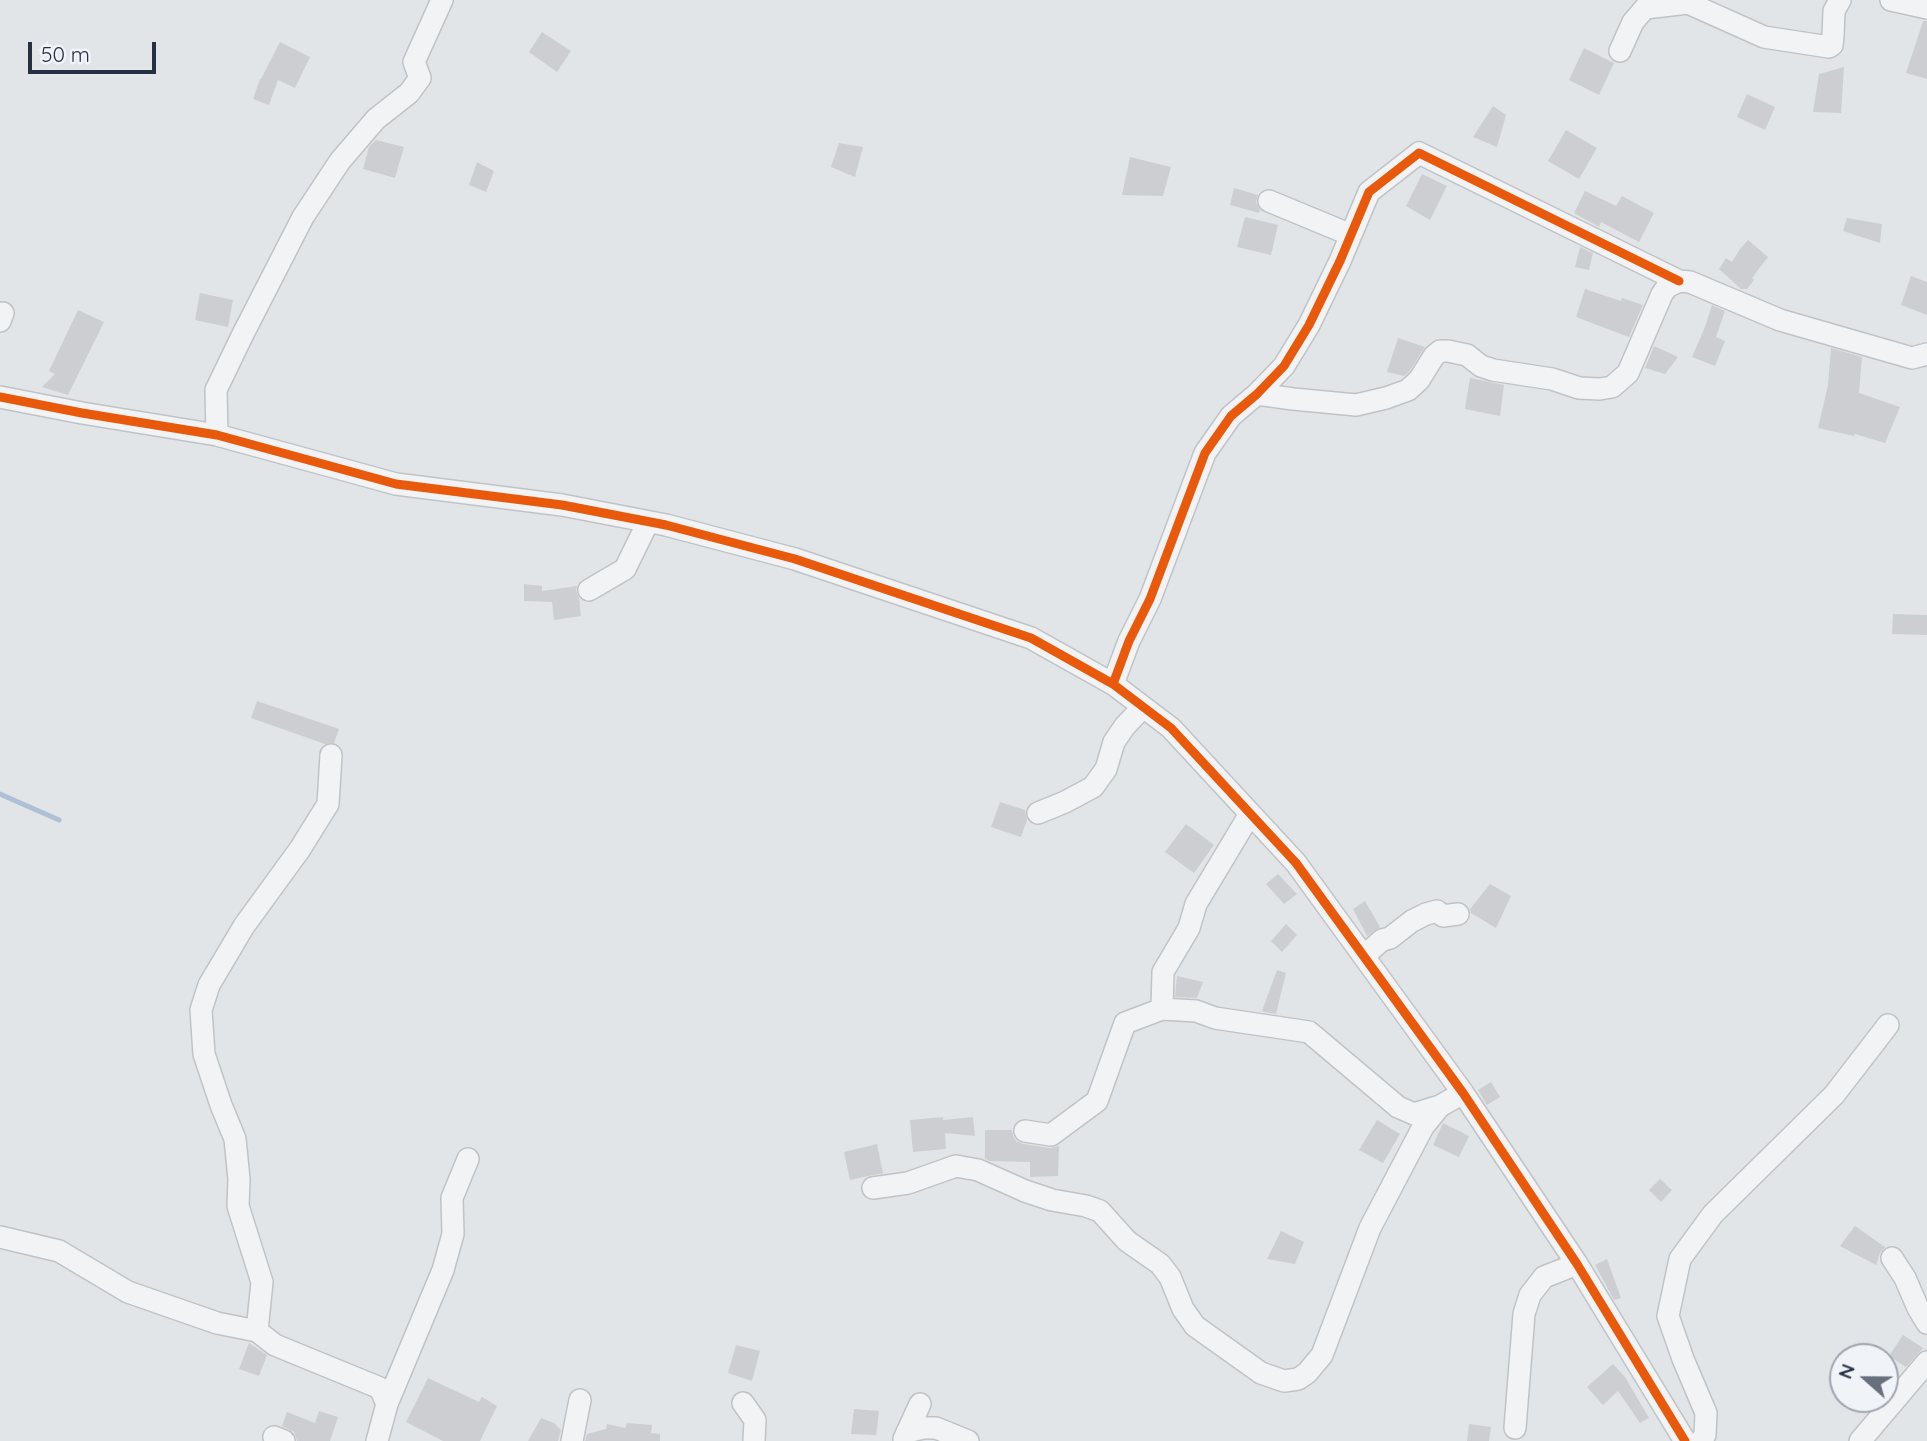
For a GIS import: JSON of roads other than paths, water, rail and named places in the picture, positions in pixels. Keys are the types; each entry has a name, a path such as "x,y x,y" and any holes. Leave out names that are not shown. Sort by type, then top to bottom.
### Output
{"street":[{"path":"217,435 216,390 303,217 340,161 376,119 409,93 420,78 414,62 442,0"},
{"path":"1891,0 1927,8"},
{"path":"1620,51 1633,22 1645,8 1688,3 1764,37 1829,47 1832,45 1836,4"},
{"path":"1113,684 1129,641 1150,599 1205,453 1231,416 1284,366 1309,325 1340,261 1368,192 1419,153 1679,281 1690,282 1780,320 1912,358 1927,354"},
{"path":"1269,201 1351,235"},
{"path":"1257,394 1356,405 1408,390 1419,380 1440,351 1467,355 1481,366 1493,370 1552,379 1578,388 1612,387 1628,373 1662,294 1667,287 1679,281"},
{"path":"0,397 217,435 396,484 562,505 648,522 794,559 1031,638 1113,684 1171,728 1296,863 1463,1093 1577,1264 1685,1441"},
{"path":"589,590 625,569 648,522"},
{"path":"1038,813 1093,787 1106,769 1114,742 1143,707"},
{"path":"257,1331 262,1282 238,1206 239,1179 235,1139 204,1054 201,1010 209,985 244,926 300,849 328,804 331,755"},
{"path":"1162,1009 1163,972 1189,928 1196,904 1250,814"},
{"path":"1364,956 1382,940 1390,938 1426,914 1437,911 1443,916 1458,914"},
{"path":"1025,1131 1051,1135 1097,1101 1125,1023 1162,1009 1196,1011 1215,1018 1309,1032 1398,1107 1414,1114 1463,1093"},
{"path":"1701,1441 1705,1435 1706,1413 1682,1359 1668,1316 1680,1259 1713,1214 1834,1095 1888,1025"},
{"path":"873,1188 908,1183 956,1166 978,1170 1052,1200 1086,1206 1100,1212 1127,1241 1160,1264 1170,1277 1183,1309 1195,1326 1261,1373 1284,1381 1298,1380 1322,1356 1370,1228 1423,1127 1440,1105"},
{"path":"377,1441 387,1404 443,1270 453,1234 452,1198 468,1159"},
{"path":"0,1237 59,1251 128,1292 217,1323 257,1331 275,1345 380,1388 387,1404"},
{"path":"1892,1258 1927,1323"},
{"path":"1515,1428 1524,1314 1530,1295 1544,1277 1577,1264"},
{"path":"1860,1441 1927,1362"},
{"path":"572,1441 580,1400"},
{"path":"743,1403 755,1420 754,1441"},
{"path":"905,1437 920,1404"},
{"path":"905,1437 923,1428 936,1428 968,1441"}],"waterway":[{"path":"0,794 59,820"}]}
